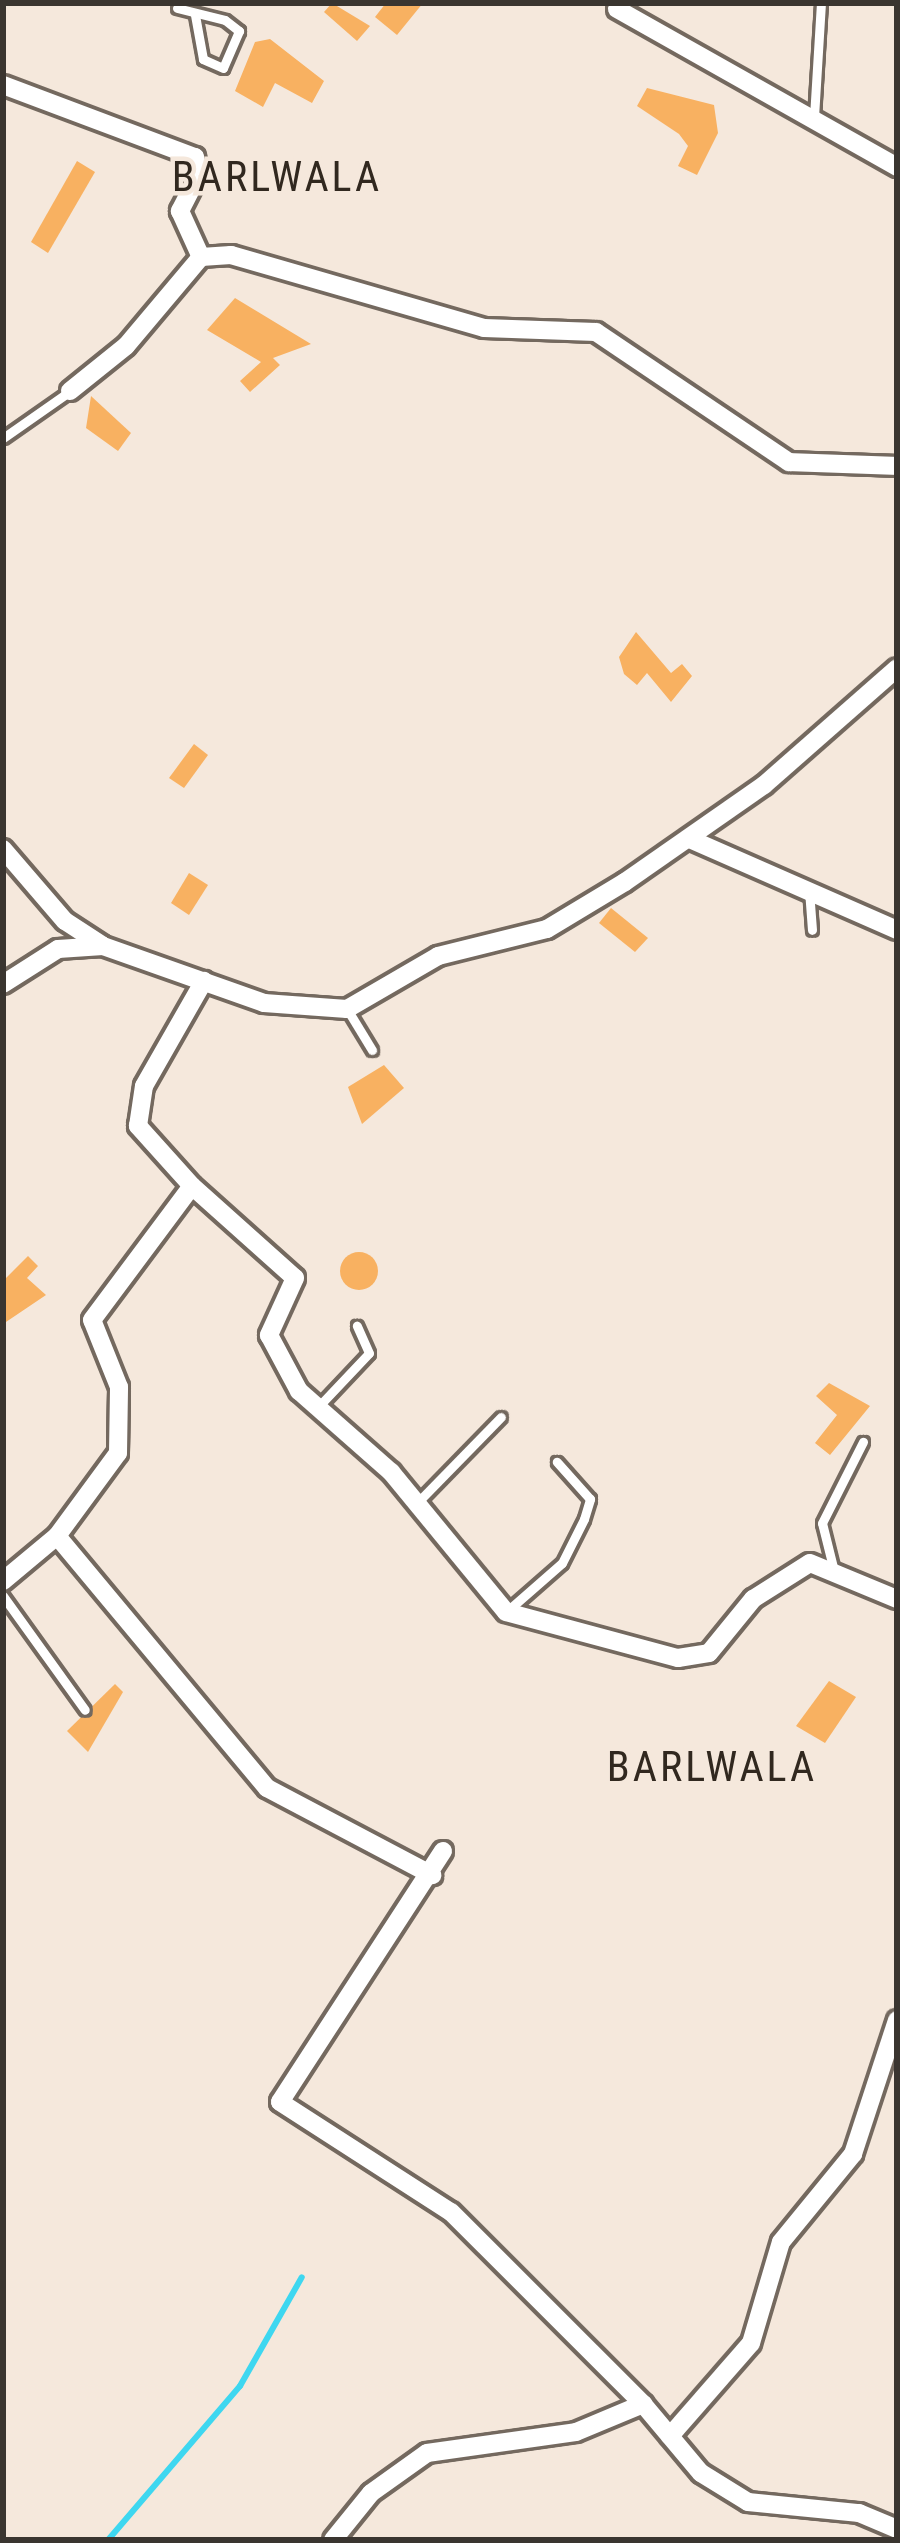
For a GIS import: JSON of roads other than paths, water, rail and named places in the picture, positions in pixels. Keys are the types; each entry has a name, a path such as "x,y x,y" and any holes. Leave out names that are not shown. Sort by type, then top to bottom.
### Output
{"street":[{"path":"617,9 897,167"},
{"path":"3,85 195,157 199,175 180,211 201,257"},
{"path":"70,391 126,346 201,257 257,257 484,328 596,332 789,462 897,466"},
{"path":"3,849 64,921 103,946 263,1003 346,1010 462,946 547,929 692,840 897,668"},
{"path":"692,840 897,930"},
{"path":"3,985 58,949 103,946"},
{"path":"204,981 144,1086 138,1126 192,1186 295,1278 268,1335 314,1411 417,1503 506,1612 653,1658 698,1658 784,1574 833,1567 897,1599"},
{"path":"3,1580 57,1536 118,1453 123,1411 94,1311 192,1186"},
{"path":"57,1536 267,1788 432,1875"},
{"path":"443,1851 432,1875 280,2102 451,2212 670,2436 748,2502 860,2513 897,2529"},
{"path":"670,2436 751,2343 781,2242 853,2154 897,2020"},
{"path":"333,2540 371,2493 428,2453 576,2432 643,2404"}],"lane":[{"path":"814,118 820,3"},
{"path":"175,5 239,31 223,68 202,59 195,15"},
{"path":"3,438 70,391"},
{"path":"809,890 812,931"},
{"path":"346,1010 372,1050"},
{"path":"314,1411 369,1353 358,1326"},
{"path":"417,1503 501,1417"},
{"path":"833,1567 822,1523 863,1442"},
{"path":"506,1612 562,1563 584,1519 590,1499 557,1462"},
{"path":"3,1596 85,1710"}],"waterway":[{"path":"108,2540 240,2386 302,2277"}],"district":[{"name":"BARLWALA","path":"277,177"},
{"name":"BARLWALA","path":"712,1767"}]}
